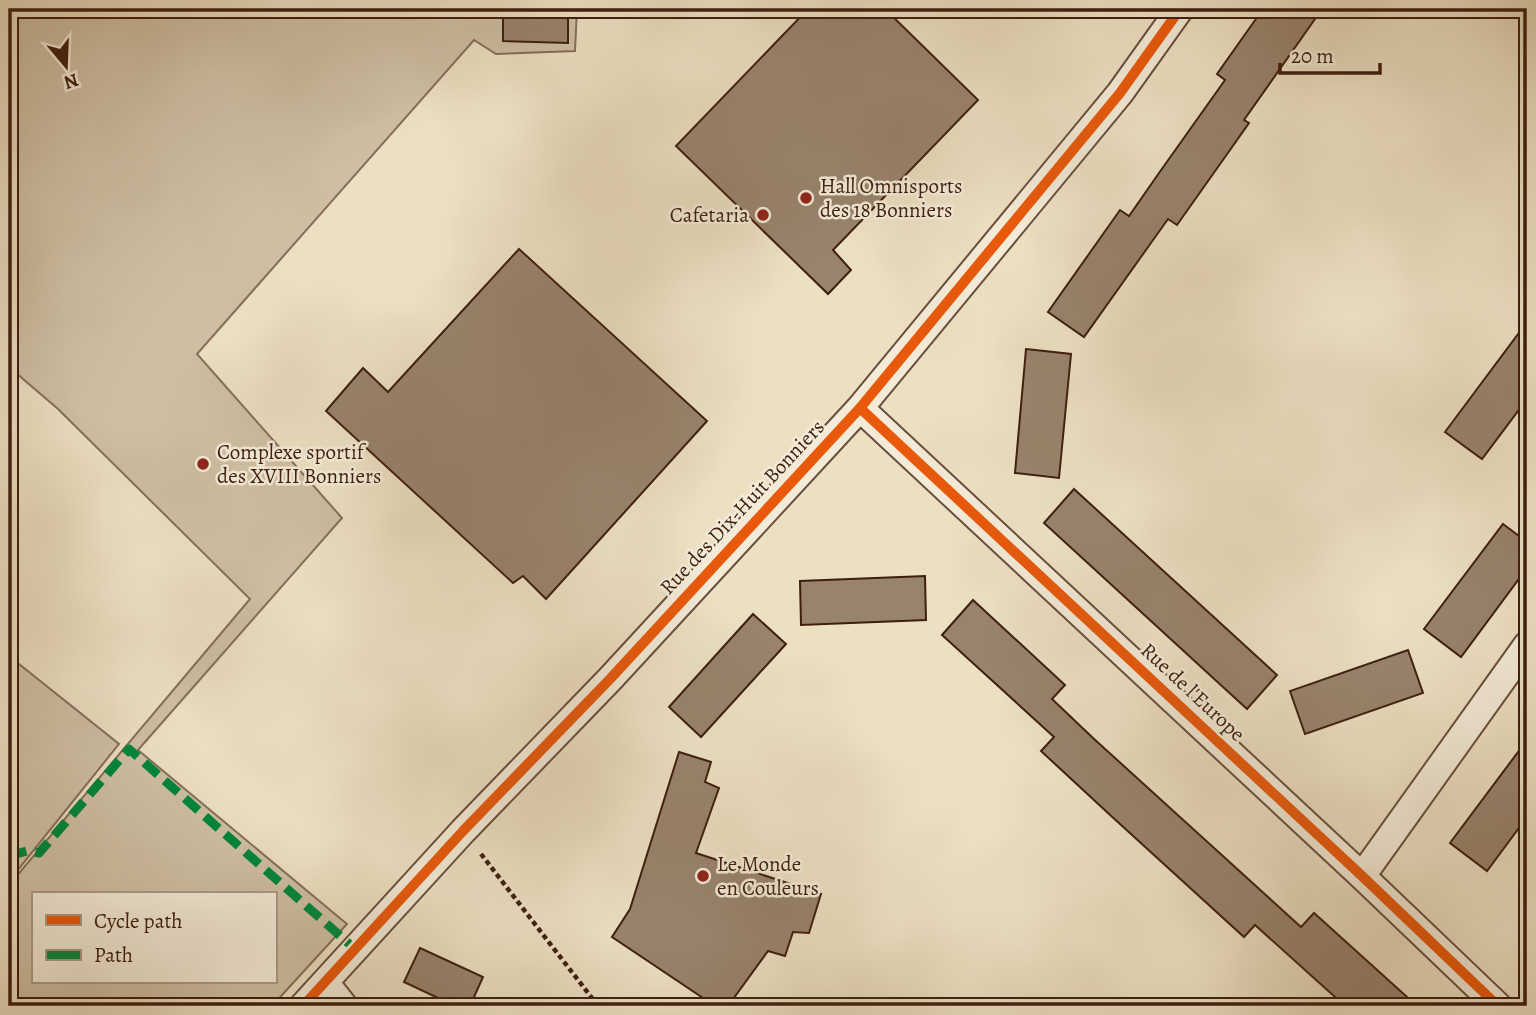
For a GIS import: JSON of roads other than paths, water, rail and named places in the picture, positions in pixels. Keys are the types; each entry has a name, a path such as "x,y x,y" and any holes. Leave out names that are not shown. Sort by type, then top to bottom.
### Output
{"street":[{"name":"Rue des Dix-Huit Bonniers","path":"303,1006 463,831 610,679 860,408 1121,93 1180,9"},
{"name":"Rue de l'Europe","path":"860,408 1498,1006"},
{"path":"1362,876 1527,645"},
{"path":"325,982 344,1006"}],"place":[{"name":"Hall Omnisports des 18 Bonniers","path":"806,198"},
{"name":"Cafetaria","path":"763,215"},
{"name":"Complexe sportif des XVIII Bonniers","path":"203,464"},
{"name":"Le Monde en Couleurs","path":"703,876"}]}
